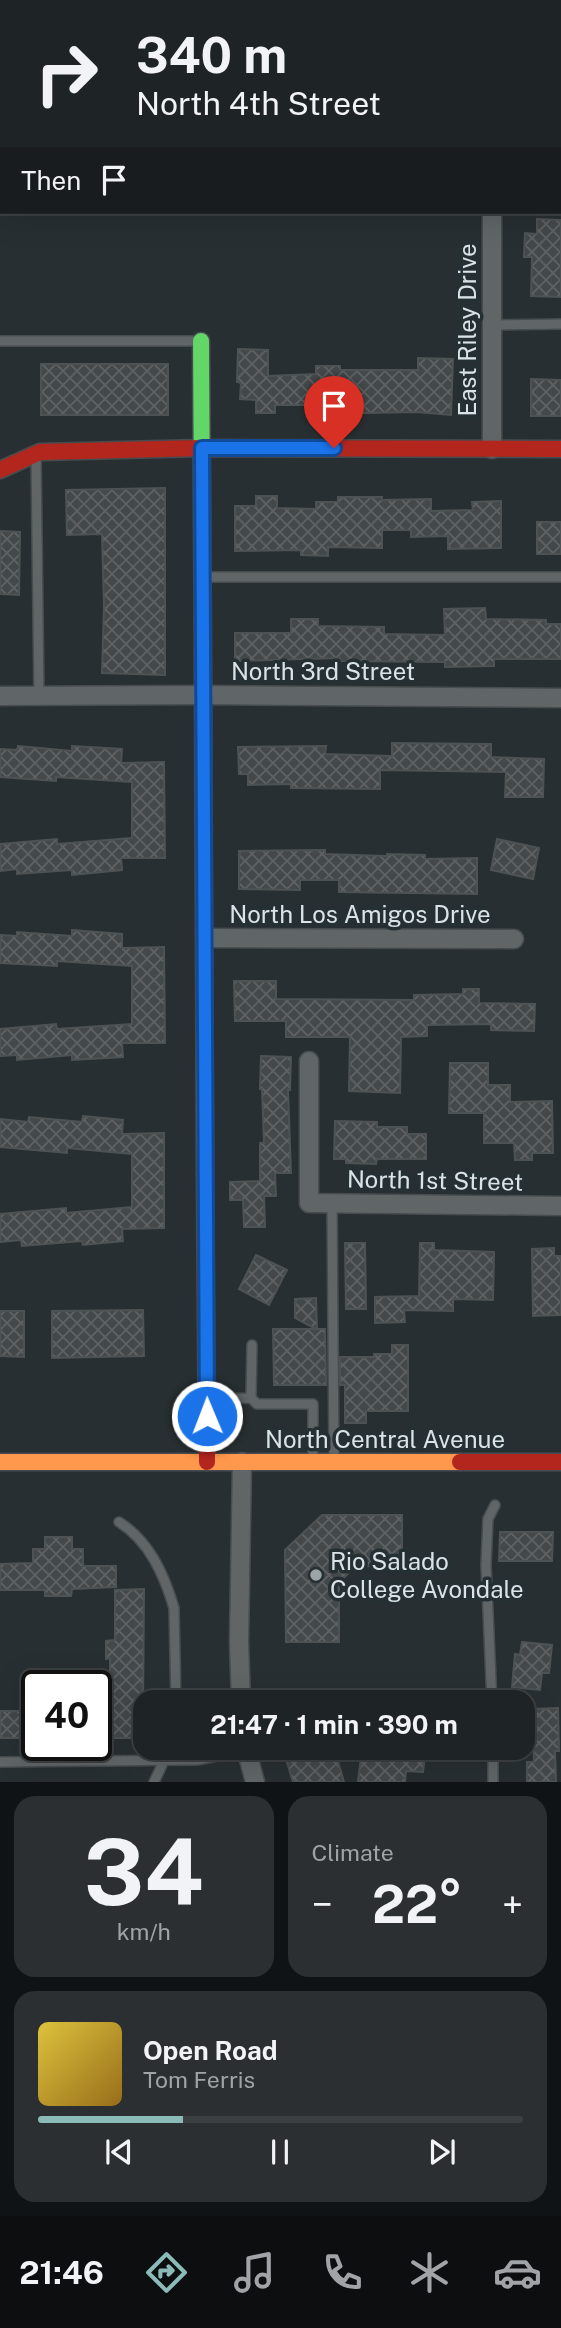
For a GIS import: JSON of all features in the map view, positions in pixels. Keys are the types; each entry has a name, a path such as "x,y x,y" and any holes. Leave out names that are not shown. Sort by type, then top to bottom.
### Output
{"street":[{"name":"East Riley Drive","path":"492,214 492,449"},
{"path":"201,341 208,1462"},
{"path":"0,470 36,454 202,448 561,449"},
{"name":"North 3rd Street","path":"0,696 561,698"},
{"name":"North Los Amigos Drive","path":"206,938 514,939"},
{"name":"North 1st Street","path":"309,1061 309,1203 561,1206"},
{"name":"North Central Avenue","path":"0,1462 561,1462"},
{"path":"241,1690 242,1462"},
{"path":"250,1760 255,1782"}],"lane":[{"path":"492,325 561,324"},
{"path":"0,341 201,341"},
{"path":"36,454 38,696"},
{"path":"202,577 561,577"},
{"path":"332,1203 334,1462"},
{"path":"252,1345 251,1398 257,1404 313,1404 313,1462"},
{"path":"207,1399 251,1398"},
{"path":"491,1690 486,1565 488,1519 495,1505"},
{"path":"119,1522 131,1530 153,1556 170,1595 174,1608 176,1690"},
{"path":"0,1762 178,1760"},
{"path":"493,1760 493,1782"},
{"path":"154,1782 164,1761"}],"building":[{"path":"537,219 561,220 561,297 531,296 532,257 524,257 525,233 537,234"},
{"path":"238,349 268,350 268,376 316,374 316,366 340,366 340,370 418,370 418,358 453,359 451,415 417,412 315,414 315,405 275,405 275,413 256,413 256,400 240,399 241,383 237,382"},
{"path":"41,364 168,364 168,415 41,415"},
{"path":"531,379 561,380 561,416 531,416"},
{"path":"165,488 165,675 102,673 102,534 67,535 66,490"},
{"path":"256,496 277,496 277,508 316,509 316,502 338,502 338,497 431,499 431,511 473,510 472,502 501,501 501,548 448,549 448,536 411,537 411,530 382,530 382,548 328,547 328,556 301,555 301,550 235,551 235,506 256,506"},
{"path":"537,522 561,522 561,554 537,554"},
{"path":"0,531 20,532 19,595 0,594"},
{"path":"485,608 486,619 546,620 546,624 561,624 561,659 494,659 494,666 445,667 445,662 340,661 340,658 235,661 235,633 291,633 291,619 318,619 318,626 384,627 384,634 445,635 444,609"},
{"path":"392,743 491,744 491,757 544,759 543,797 505,797 506,772 380,770 380,789 291,788 291,784 248,785 248,774 239,774 238,747 326,746 325,754 392,756"},
{"path":"18,746 72,751 72,746 122,749 121,763 164,762 165,858 121,858 122,870 72,875 72,870 17,874 17,869 0,871 0,844 57,839 57,844 132,838 132,782 56,777 56,781 0,777 0,749 17,750"},
{"path":"497,839 539,848 533,879 491,870"},
{"path":"325,850 325,854 425,855 425,859 477,858 477,894 339,892 339,880 300,880 300,890 239,889 239,851"},
{"path":"72,930 122,934 122,948 164,947 165,1043 122,1043 123,1057 72,1060 72,1055 17,1060 17,1055 0,1056 0,1029 56,1024 57,1029 132,1024 132,966 57,961 57,966 0,963 0,935 17,936 17,932 72,936"},
{"path":"234,981 276,981 276,999 414,1000 414,995 463,994 463,989 479,989 479,1003 535,1004 534,1031 491,1030 491,1024 427,1025 427,1036 401,1037 400,1093 349,1091 350,1037 286,1037 286,1021 235,1021"},
{"path":"261,1056 291,1057 288,1090 291,1173 275,1173 276,1196 264,1196 265,1227 244,1227 243,1200 230,1200 230,1182 260,1181 260,1143 264,1143 260,1089"},
{"path":"450,1063 488,1063 488,1085 510,1085 510,1102 552,1101 553,1153 532,1153 532,1160 515,1160 514,1143 484,1143 484,1113 449,1113"},
{"path":"83,1116 123,1120 122,1134 164,1133 164,1228 122,1229 123,1241 83,1245 82,1241 22,1246 21,1240 0,1242 0,1214 66,1208 66,1213 132,1207 132,1154 67,1148 67,1153 0,1147 0,1119 28,1122 29,1117 82,1122"},
{"path":"335,1121 377,1122 377,1127 407,1127 407,1134 426,1134 426,1159 377,1159 376,1164 346,1163 346,1159 334,1159"},
{"path":"345,1243 365,1243 366,1309 346,1309"},
{"path":"420,1243 434,1243 434,1250 494,1252 493,1300 453,1299 453,1311 404,1310 405,1322 375,1323 375,1297 419,1296"},
{"path":"554,1248 554,1256 561,1256 561,1315 533,1316 532,1249"},
{"path":"256,1255 287,1270 269,1305 239,1289"},
{"path":"316,1298 317,1329 325,1329 326,1385 274,1385 273,1329 316,1329 295,1318 295,1299"},
{"path":"143,1310 144,1356 52,1358 52,1311"},
{"path":"0,1311 24,1311 24,1357 0,1356"},
{"path":"392,1345 408,1345 408,1411 366,1411 366,1423 345,1423 345,1385 340,1385 340,1357 392,1354"},
{"name":"Rio Salado College Avondale","path":"322,1515 402,1515 402,1567 355,1566 339,1583 339,1642 286,1642 285,1550"},
{"path":"500,1532 553,1532 552,1561 499,1561"},
{"path":"45,1537 72,1537 72,1549 83,1549 83,1566 116,1566 116,1587 72,1589 71,1596 45,1596 45,1590 0,1590 0,1564 33,1563 33,1549 45,1549"},
{"path":"144,1589 143,1690 133,1690 133,1738 112,1738 112,1670 110,1658 106,1659 106,1641 115,1640 115,1590"},
{"path":"522,1642 552,1645 549,1673 542,1673 540,1690 512,1687 515,1654 520,1655"},
{"path":"558,1708 559,1751 555,1751 556,1782 527,1782 527,1762 535,1760 535,1709"},
{"path":"0,1711 21,1711 21,1738 0,1738"},
{"path":"286,1760 338,1760 344,1782 293,1782"},
{"path":"361,1760 424,1760 423,1772 406,1771 405,1782 358,1782"}],"traffic: fast":[{"path":"201,341 203,667"}],"traffic: slow":[{"path":"203,667 205,1174"},
{"path":"0,1462 460,1462"}],"traffic: jam":[{"path":"0,470 40,452 202,448 561,449"},
{"path":"205,1174 207,1462"},
{"path":"460,1462 561,1462"}],"place":[{"name":"Rio Salado College Avondale","path":"316,1575"}],"route":[{"path":"207,1416 202,448 334,448"}]}
